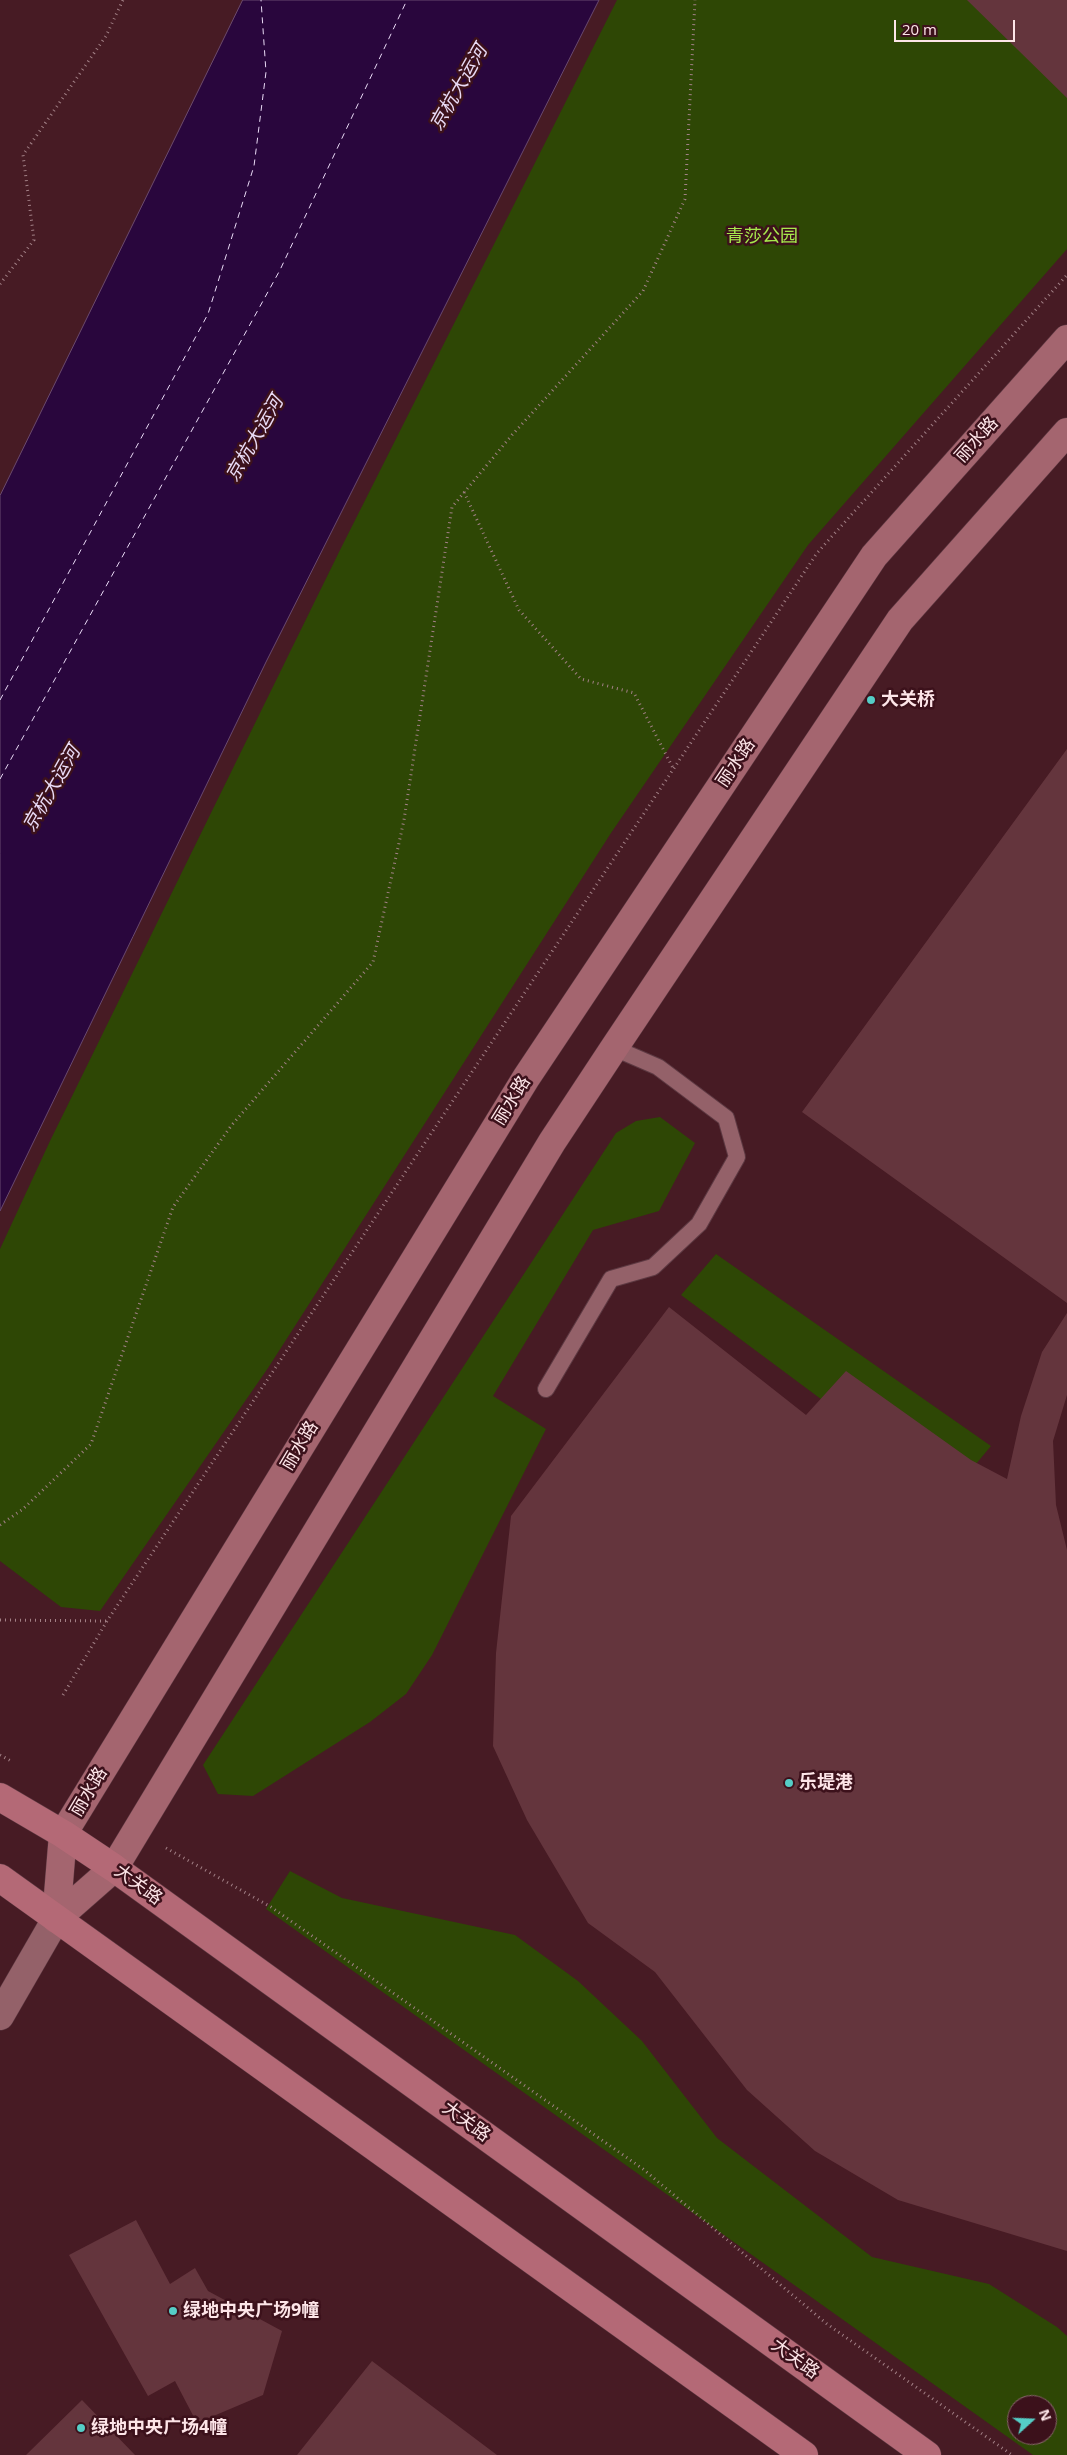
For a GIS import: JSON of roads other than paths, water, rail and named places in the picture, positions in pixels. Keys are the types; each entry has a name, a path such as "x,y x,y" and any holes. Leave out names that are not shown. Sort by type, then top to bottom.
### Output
{"main road":[{"name":"丽水路","path":"56,1919 63,1834 526,1078 874,556 1067,339"},
{"name":"丽水路","path":"56,1919 114,1868 552,1142 900,620 1067,432"},
{"name":"大关路","path":"0,1797 63,1834 114,1868 928,2455"},
{"path":"0,1878 804,2455"}],"street":[{"name":"丽水路","path":"0,2016 56,1919"}],"lane":[{"path":"546,1388 611,1279 653,1267 699,1224 737,1157 726,1118 658,1067 614,1048"}],"water":[{"name":"京杭大运河","path":"243,0 599,0 266,662 0,1211 0,496"}],"place":[{"name":"大关桥","path":"871,700"},
{"name":"乐堤港","path":"789,1783"},
{"name":"绿地中央广场9幢","path":"173,2311"},
{"name":"绿地中央广场4幢","path":"81,2428"}],"park label":[{"name":"青莎公园","path":"762,237"}]}
